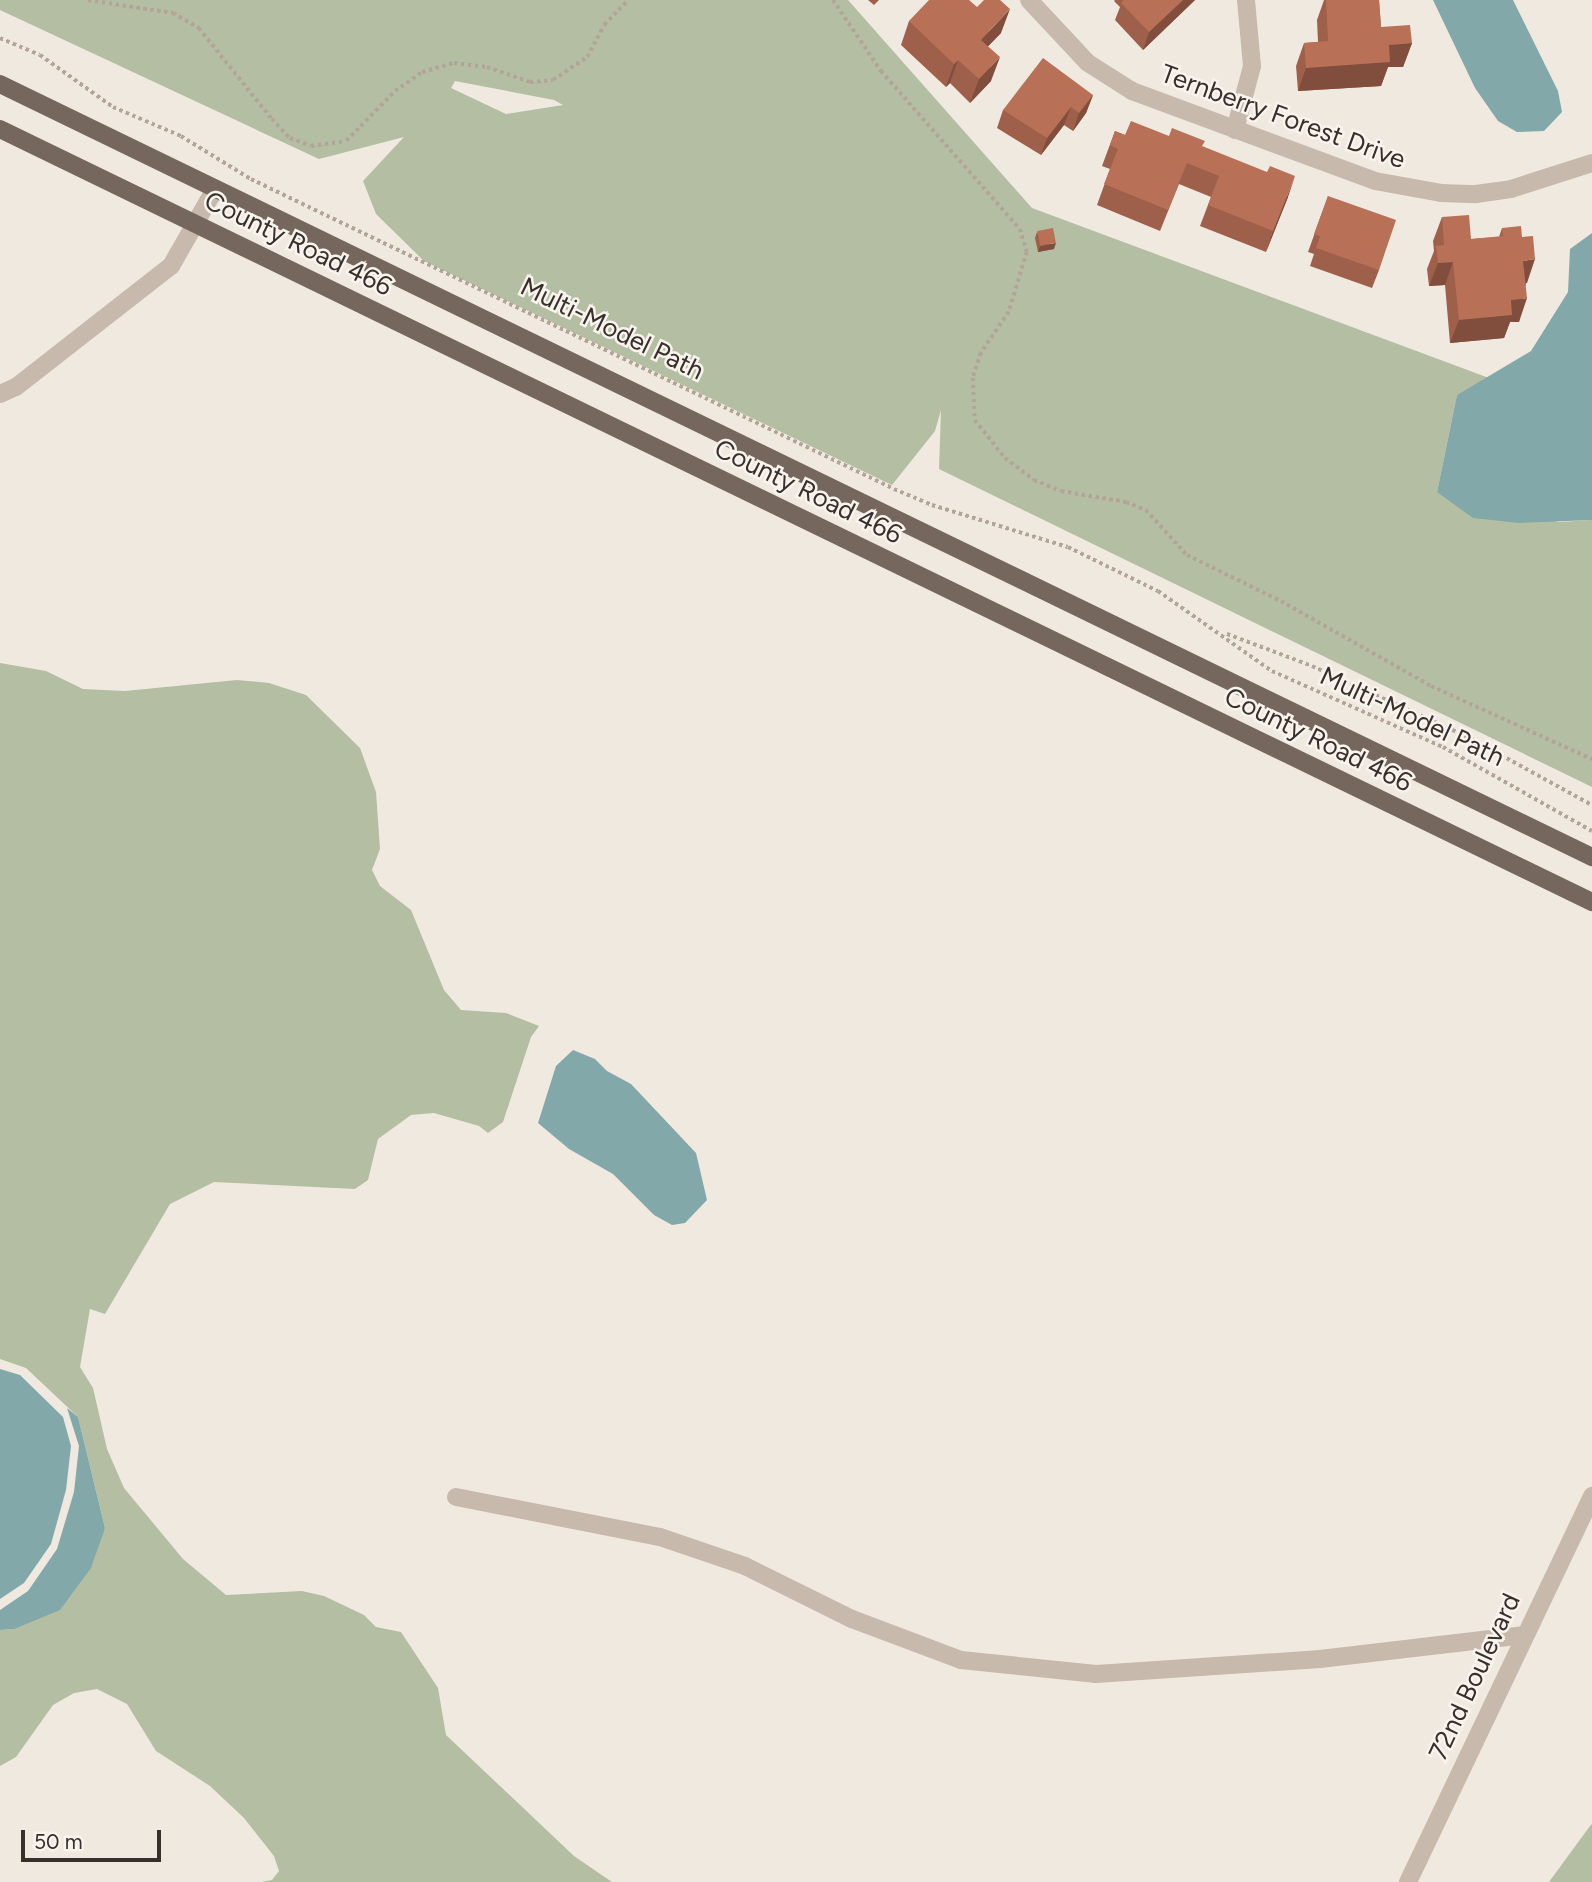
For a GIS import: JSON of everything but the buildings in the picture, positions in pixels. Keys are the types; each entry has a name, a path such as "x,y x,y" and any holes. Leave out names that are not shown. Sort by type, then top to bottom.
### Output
{"main road":[{"name":"County Road 466","path":"0,84 1592,857"},
{"name":"County Road 466","path":"0,129 1592,902"}],"street":[{"name":"Ternberry Forest Drive","path":"1029,0 1108,78 1235,130 1376,181 1441,194 1511,189 1592,163"},
{"path":"1235,130 1252,66 1246,0"},
{"path":"0,394 16,387 171,266 215,189"},
{"name":"72nd Boulevard","path":"1408,1882 1523,1635 1592,1496"},
{"path":"456,1497 660,1537 745,1566 852,1619 961,1660 1096,1674 1320,1658 1523,1635"}],"path":[{"path":"88,0 173,13 200,28 272,119 290,138 310,146 346,141 395,91 422,72 454,63 487,67 530,82 553,80 587,57 604,24 628,0"},
{"path":"834,0 881,71 1020,229 1027,252 1009,312 981,353 973,377 975,420 1005,458 1034,480 1061,491 1114,499 1146,510 1160,530 1195,559 1281,601 1431,686 1497,712 1556,747 1592,759"},
{"name":"Multi-Model Path","path":"0,38 40,55 113,107 181,136 251,179 894,489 932,505 1068,547 1158,591 1220,630 1272,671 1309,691 1443,747 1592,831"},
{"name":"Multi-Model Path","path":"1220,630 1312,666 1470,738 1592,806"}],"green space":[{"path":"0,0 848,0 1032,208 1489,378 1457,395 1437,492 1559,522 1592,520 1592,787 939,469 941,410 935,431 892,485 424,261 376,214 363,181 404,137 319,159 0,10","holes":["455,81 554,100 563,105 506,114 451,88"]},
{"path":"0,663 46,671 83,689 125,691 237,680 269,683 306,695 360,748 376,792 380,849 372,870 380,886 411,910 444,990 461,1010 506,1013 539,1026 531,1037 503,1122 488,1133 479,1126 434,1113 411,1115 378,1139 368,1180 355,1189 214,1182 170,1204 105,1314 90,1309 80,1367 93,1388 107,1449 124,1488 183,1559 226,1595 302,1591 324,1596 364,1615 376,1627 401,1632 438,1688 446,1735 574,1856 612,1882 261,1882 272,1880 279,1871 274,1856 244,1818 210,1786 156,1751 127,1704 97,1689 74,1693 53,1705 16,1757 0,1766 0,1630 14,1629 105,1528 78,1417 26,1368 0,1359"},
{"path":"1592,1824 1592,1882 1549,1882 1590,1826"}],"water":[{"path":"1433,0 1513,0 1558,91 1562,112 1544,131 1517,132 1498,121 1475,88"},
{"path":"1592,233 1592,520 1519,523 1473,518 1437,492 1457,395 1531,351 1568,292 1570,249"},
{"path":"573,1050 595,1059 607,1071 631,1084 696,1153 707,1200 685,1223 672,1225 654,1215 613,1174 569,1149 538,1123 556,1066"},
{"path":"0,1369 20,1375 63,1417 71,1446 66,1490 51,1544 24,1583 0,1599"},
{"path":"67,1408 78,1417 105,1528 91,1568 60,1610 14,1629 0,1630 0,1610 28,1591 57,1549 74,1492 79,1446"}]}
